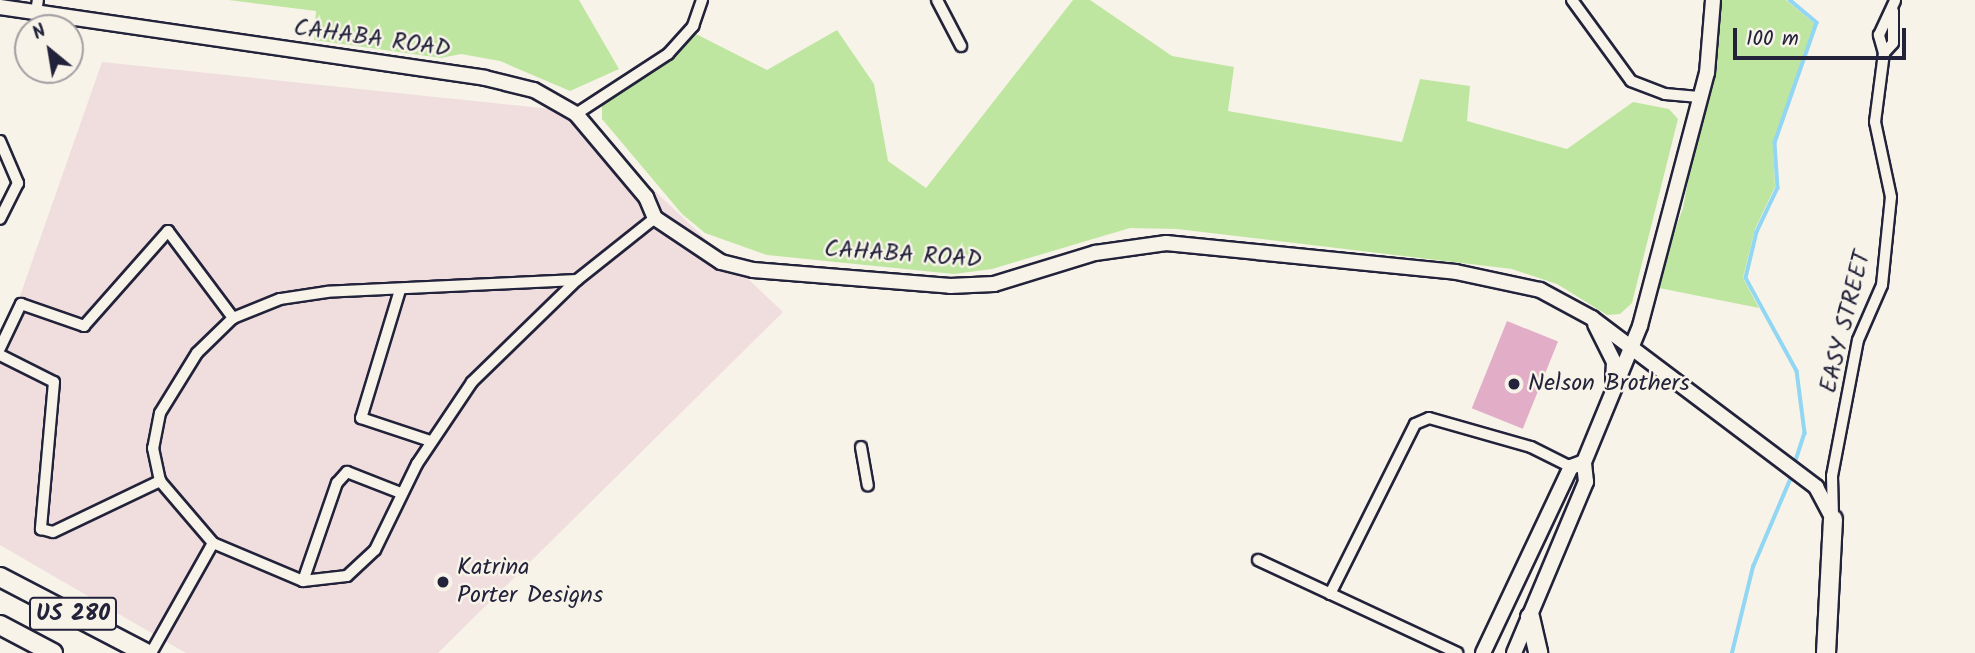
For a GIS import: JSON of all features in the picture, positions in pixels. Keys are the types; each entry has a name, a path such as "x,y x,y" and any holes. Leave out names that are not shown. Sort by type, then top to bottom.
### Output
{"highway":[{"path":"1826,653 1833,519"},
{"name":"US 280","path":"0,577 146,653"},
{"path":"1530,617 1538,653"},
{"name":"US 280","path":"0,625 53,653"}],"street":[{"path":"576,114 589,102 681,41 702,0"},
{"path":"937,0 961,46"},
{"path":"1572,0 1631,81 1665,94 1699,97"},
{"path":"1483,653 1578,464 1613,391 1630,347 1653,274 1707,73 1713,0"},
{"name":"EASY STREET","path":"1833,519 1837,449 1858,340 1882,285 1891,197 1875,122 1884,53 1879,35 1894,5"},
{"name":"CAHABA ROAD","path":"0,7 37,6 485,78 534,90 576,114 646,197 655,218 721,262 754,270 950,286 994,284 1095,253 1166,243 1455,272 1540,290 1592,317 1816,487 1833,519"},
{"path":"0,141 18,183 0,219"},
{"path":"577,280 280,299 233,318 197,353 160,413 153,448 160,481 213,543 303,581 326,582 363,566 430,441 472,382 577,280 655,218"},
{"path":"0,348 21,304 84,326 168,231 233,318"},
{"path":"400,290 361,418 430,441"},
{"path":"1592,317 1614,362 1613,391"},
{"path":"0,355 54,382 41,529 53,532 160,481"},
{"path":"1330,594 1415,424 1429,418 1531,447 1578,464 1586,482 1514,653"},
{"path":"861,447 868,485"},
{"path":"303,581 337,483 347,472 401,493"},
{"path":"151,653 213,543"},
{"path":"1258,560 1457,653"}],"shaded area":[{"path":"102,62 570,111 783,312 438,653 186,653 0,545 0,353"}],"green space":[{"path":"229,0 579,0 619,69 570,91 500,61 461,54 441,58 314,40 316,11"},
{"path":"1073,0 1090,0 1172,56 1234,67 1228,111 1402,142 1420,79 1470,86 1467,121 1567,149 1633,102 1669,109 1678,119 1632,303 1620,314 1607,315 1557,284 1512,269 1177,229 1130,228 992,269 954,274 767,255 705,233 682,214 602,119 602,102 662,67 696,34 767,70 837,30 874,84 888,161 926,188"},
{"path":"1721,0 1786,0 1815,24 1773,143 1775,187 1755,229 1743,278 1759,308 1654,287 1683,208"}],"building":[{"name":"Nelson Brothers","path":"1507,321 1558,342 1523,429 1472,408"}],"waterway":[{"path":"1790,0 1817,23 1775,143 1778,188 1757,232 1746,278 1797,371 1805,433 1796,460"},
{"path":"1732,653 1753,567 1790,480"}],"place":[{"name":"Nelson Brothers","path":"1514,384"},
{"name":"Katrina Porter Designs","path":"443,582"}]}
